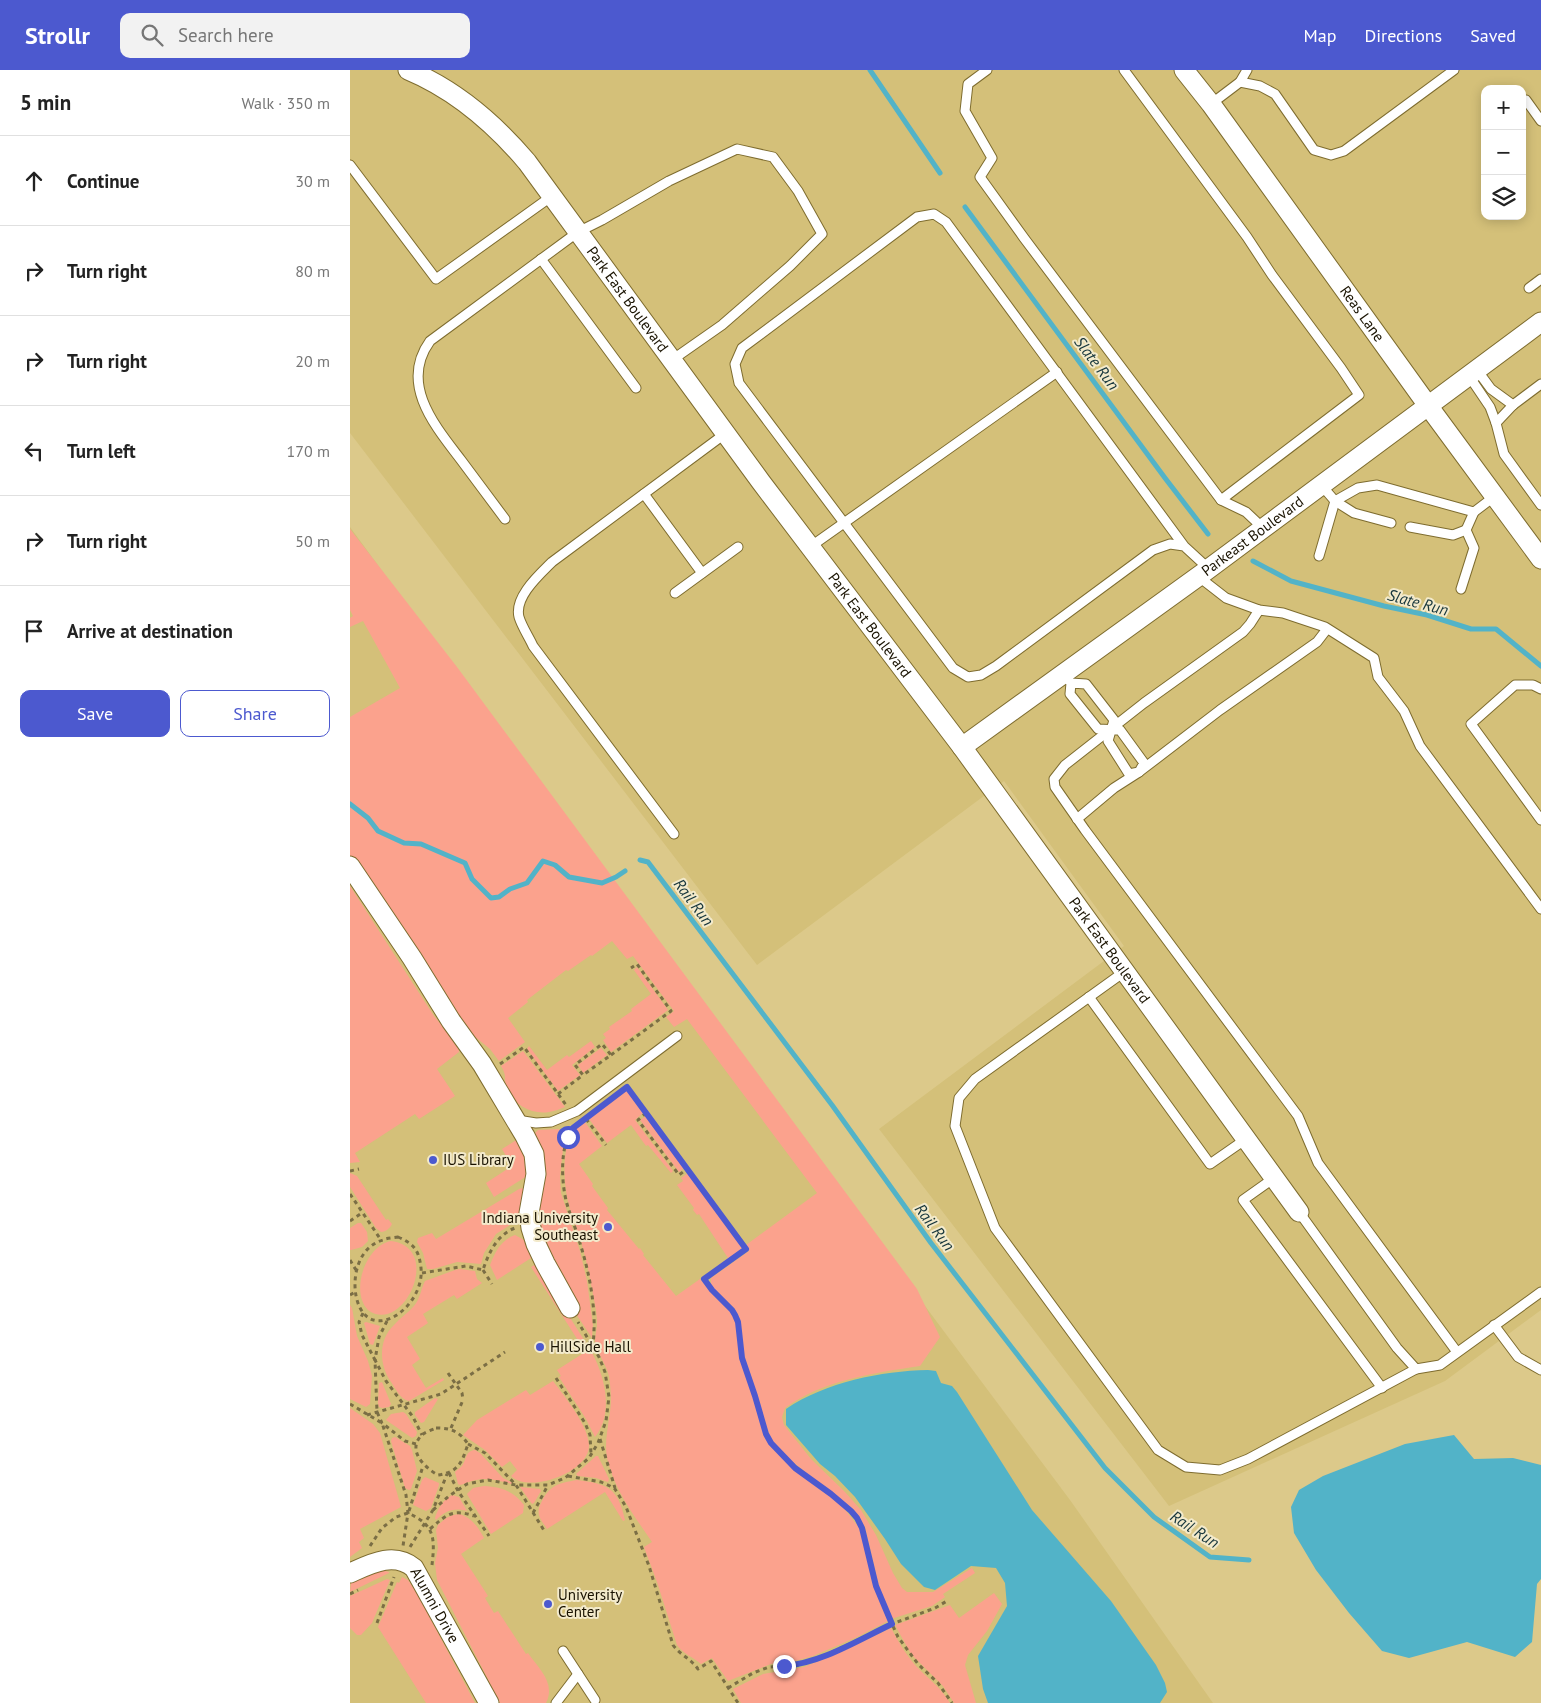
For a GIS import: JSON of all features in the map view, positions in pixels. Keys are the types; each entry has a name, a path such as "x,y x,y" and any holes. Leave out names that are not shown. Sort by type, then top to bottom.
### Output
{"street":[{"name":"Park East Boulevard","path":"408,70 436,84 478,112 512,145 552,196 810,547 962,747 1299,1212"},
{"name":"Reas Lane","path":"1184,70 1211,104 1541,559"},
{"name":"Parkeast Boulevard","path":"962,747 1068,678 1204,573 1541,322"},
{"path":"350,866 487,1073 534,1154 536,1174 529,1213 531,1225 536,1244 570,1308"},
{"name":"Alumni Drive","path":"350,1573 380,1560 401,1562 414,1568 489,1703"}],"lane":[{"path":"987,70 968,84 965,111 992,158 980,177 1221,500 1246,512 1264,529"},
{"path":"1124,70 1247,237 1272,275 1359,395 1221,500"},
{"path":"1211,104 1240,82 1247,70"},
{"path":"1240,82 1260,86 1275,94 1314,150 1331,156 1344,151 1454,70"},
{"path":"1526,100 1541,121"},
{"path":"505,519 434,423 424,404 419,382 419,364 423,350 430,341 578,232 669,182 737,149 773,157 798,191 822,234 790,266 722,324 672,360"},
{"path":"350,165 436,279 552,196"},
{"path":"1184,546 1170,544 1153,550 996,666 981,674 968,677 953,668 844,523 740,383 735,364 742,348 917,217 934,214 946,222 1204,573 1226,598 1259,610 1283,613 1327,628 1374,658 1378,677 1404,711 1420,746 1541,909"},
{"path":"541,259 636,388"},
{"path":"1529,288 1541,280"},
{"path":"810,547 1057,372"},
{"path":"1473,373 1503,399 1514,405"},
{"path":"1473,373 1490,407 1504,454 1541,504"},
{"path":"1496,423 1514,405 1541,384"},
{"path":"674,834 533,646 519,616 521,599 536,578 552,562 726,433"},
{"path":"1319,556 1335,501 1358,488 1377,485 1474,512"},
{"path":"1322,486 1335,501 1354,513 1391,523"},
{"path":"644,494 702,573"},
{"path":"1410,527 1453,535 1466,530 1474,512 1496,496"},
{"path":"1461,589 1474,548 1466,530"},
{"path":"675,593 738,547"},
{"path":"1259,610 1243,632 1144,703 1065,765 1054,779 1055,787 1076,819 1298,1116 1318,1163 1457,1352"},
{"path":"1076,819 1114,788 1220,710 1317,642 1327,628"},
{"path":"1068,678 1070,694 1098,729 1110,731 1120,730 1144,763 1138,772 1129,774 1108,741 1110,731 1114,720 1086,684 1068,678"},
{"path":"1541,689 1533,685 1515,685 1471,724 1541,820"},
{"path":"1124,972 974,1079 959,1098 955,1126 995,1228 1158,1450 1186,1466 1220,1470 1248,1459 1416,1370 1440,1365 1541,1292"},
{"path":"1089,997 1210,1164 1246,1139"},
{"path":"515,1119 536,1123 551,1122 577,1111 676,1036"},
{"path":"1274,1178 1243,1200 1382,1388"},
{"path":"1299,1212 1397,1348 1416,1370"},
{"path":"1494,1326 1518,1356 1541,1370"},
{"path":"563,1651 595,1700"},
{"path":"556,1703 578,1674"}],"path":[{"path":"558,1094 670,1010 637,964 632,968"},
{"path":"583,1075 575,1065 602,1044 611,1055"},
{"path":"487,1073 524,1047 566,1105"},
{"path":"620,1092 627,1087 746,1249 704,1279 732,1310 738,1322 742,1358 766,1434 771,1443 795,1468 831,1494 857,1518 862,1528 876,1586 892,1624 918,1664 938,1684 952,1703"},
{"path":"646,1113 638,1120 679,1175 687,1169"},
{"path":"593,1347 595,1326 594,1304 578,1237 567,1204 563,1176 564,1150 573,1128 586,1118 606,1145"},
{"path":"350,1171 359,1169"},
{"path":"350,1194 381,1240"},
{"path":"350,1222 362,1213"},
{"path":"483,1270 495,1242 513,1228 531,1225"},
{"path":"387,1321 373,1320 362,1313 355,1292 356,1270 366,1250 381,1240 398,1237 410,1242 416,1250 422,1273 419,1290 410,1304 387,1321 378,1338 375,1360 377,1412 406,1495 408,1514"},
{"path":"350,1260 356,1270"},
{"path":"422,1273 466,1266 483,1270 492,1284"},
{"path":"350,1295 355,1292"},
{"path":"432,1510 467,1484 488,1480 516,1485 548,1485 568,1476 591,1455 600,1439 606,1421 609,1397 606,1372 570,1308"},
{"path":"362,1313 359,1322 362,1335 386,1381 422,1434"},
{"path":"367,1415 441,1394 505,1352"},
{"path":"448,1373 462,1394 463,1400 451,1428"},
{"path":"556,1378 585,1423 590,1435 591,1455"},
{"path":"350,1404 382,1423 405,1441 416,1444"},
{"path":"468,1444 462,1463 448,1474 438,1476 423,1466 417,1454 416,1444 422,1434 436,1428 451,1428 461,1434 468,1444 485,1453 516,1485 545,1532"},
{"path":"600,1439 615,1489 626,1507 649,1566 673,1645 692,1660 698,1669 711,1662 738,1703"},
{"path":"401,1562 408,1514 423,1466"},
{"path":"448,1474 489,1536"},
{"path":"376,1623 401,1562 432,1510 448,1474"},
{"path":"568,1476 601,1482 615,1489"},
{"path":"533,1513 548,1485"},
{"path":"430,1529 451,1513 459,1512 474,1516"},
{"path":"366,1549 371,1545 382,1528 396,1517 408,1514"},
{"path":"728,1688 753,1673 769,1667 799,1665 826,1655 892,1624 935,1608 947,1601"}],"shaded area":[{"path":"350,70 1541,70 1541,1310 1445,1381 1169,1506 879,1129 1124,946 1004,781 757,965 350,433"},
{"name":"Indiana University Southeast","path":"350,527 662,954 1070,1500 1213,1703 350,1703"},
{"path":"350,529 457,667 917,1289 940,1337 920,1366 867,1375 832,1384 800,1398 785,1408 782,1417 784,1425 811,1459 861,1510 876,1535 893,1573 902,1588 907,1592 933,1592 972,1568 975,1573 943,1594 945,1597 932,1606 891,1619 880,1591 865,1527 850,1508 783,1454 771,1440 743,1352 735,1309 711,1286 711,1278 749,1251 746,1245 817,1193 687,1019 674,1027 666,1017 674,1011 633,956 627,959 612,941 592,956 568,971 566,970 527,1000 528,1002 508,1018 525,1042 499,1061 490,1049 474,1036 455,1015 350,856 350,717 400,688 363,621 350,627 350,618 353,616 350,610"},
{"path":"350,886 434,1016 458,1045 459,1052 437,1069 455,1096 419,1119 415,1114 355,1153 360,1162 350,1163"},
{"path":"637,967 668,1010 611,1052 603,1040 606,1038 603,1034 610,1029 609,1027 632,1011 631,1009 651,994 634,970"},
{"path":"591,1041 595,1047 572,1065 580,1075 558,1091 527,1049 529,1046 547,1070 567,1055 569,1057"},
{"path":"601,1048 607,1055 583,1073 578,1065"},
{"path":"523,1051 565,1107 555,1111 536,1112 524,1108 510,1095 501,1066"},
{"path":"626,1089 644,1112 635,1120 673,1171 671,1173 648,1145 646,1146 631,1125 607,1143 589,1119"},
{"path":"646,1116 684,1168 679,1172 640,1120"},
{"path":"585,1122 602,1146 579,1164 593,1184 592,1186 608,1208 607,1210 640,1248 643,1255 676,1296 700,1279 731,1310 736,1322 743,1368 770,1446 796,1471 843,1507 860,1529 877,1594 888,1621 813,1656 795,1661 771,1664 728,1681 712,1658 701,1664 677,1645 644,1547 652,1542 621,1494 611,1473 606,1451 611,1402 609,1376 596,1345 597,1323 594,1302 585,1256 570,1210 565,1185 567,1147 577,1127"},
{"path":"559,1129 564,1140 560,1177 561,1193 580,1251 587,1281 593,1325 592,1338 572,1308 563,1278 543,1240 536,1212 533,1135 538,1130"},
{"path":"518,1139 522,1148 527,1176 494,1197 486,1183 512,1166 502,1149"},
{"path":"350,1173 357,1176 386,1220 388,1219 392,1224 386,1231 381,1232 376,1228 350,1187"},
{"path":"688,1173 744,1249 705,1277 728,1258 677,1185 683,1181 681,1178"},
{"path":"523,1188 525,1190 519,1217 496,1234 484,1253 481,1264 457,1262 427,1269 423,1253 417,1242 418,1238 432,1233 436,1239"},
{"path":"361,1223 367,1232 368,1241 362,1247 350,1250 350,1228"},
{"path":"515,1235 524,1240 531,1258 497,1280 490,1265 499,1247"},
{"path":"391,1241 407,1247 415,1258 416,1273 412,1288 405,1301 394,1311 381,1315 368,1310 363,1302 360,1292 361,1282 363,1271 374,1251"},
{"path":"536,1264 586,1343 581,1345 531,1267"},
{"path":"460,1269 475,1271 477,1279 482,1283 457,1299 454,1295 423,1314 428,1323 407,1337 420,1359 412,1365 426,1388 443,1378 444,1380 409,1401 406,1400 397,1391 384,1368 382,1353 385,1338 394,1325 412,1309 425,1281"},
{"path":"350,1305 357,1336 368,1361 372,1376 370,1404 366,1407 350,1399"},
{"path":"364,1323 380,1326 373,1345 370,1344"},
{"path":"590,1349 600,1370 606,1405 605,1416 595,1437 586,1419 559,1377 561,1376 557,1370"},
{"path":"553,1381 575,1411 585,1429 589,1445 587,1455 580,1464 557,1477 531,1483 520,1481 511,1476 517,1470 510,1461 502,1467 485,1450 463,1435 477,1420 526,1390 530,1395"},
{"path":"382,1382 391,1404 389,1407 382,1408 379,1407 378,1403 379,1383"},
{"path":"435,1398 438,1399 424,1422 421,1423 415,1412"},
{"path":"350,1408 373,1424 380,1433 401,1507 360,1529 364,1538 359,1542 362,1548 350,1557"},
{"path":"403,1412 417,1432 416,1436 412,1438 386,1420 391,1414"},
{"path":"395,1437 410,1446 412,1450 417,1471 409,1490 405,1488 391,1441"},
{"path":"475,1450 503,1478 513,1483 485,1479 458,1484 455,1472 462,1466 469,1452"},
{"path":"598,1456 609,1479 608,1482 576,1474"},
{"path":"425,1477 439,1483 431,1508 426,1511 413,1505 422,1480"},
{"path":"577,1480 596,1483 610,1489 619,1500 625,1520 623,1521 605,1492 547,1529 539,1514 544,1497 555,1486"},
{"path":"484,1486 496,1487 507,1491 516,1496 524,1505 523,1513 491,1534 467,1494 473,1488"},
{"path":"520,1487 540,1489 541,1491 532,1504"},
{"path":"452,1495 459,1497 467,1511 458,1509 450,1511 436,1520 436,1514 441,1505"},
{"path":"460,1514 475,1524 484,1538 461,1554 488,1596 485,1598 494,1613 498,1611 526,1654 528,1653 545,1676 549,1689 546,1703 500,1703 437,1580 435,1563 438,1548 436,1530 438,1525 446,1518"},
{"path":"381,1570 389,1573 350,1592 351,1582 359,1577"},
{"path":"402,1577 408,1580 417,1593 475,1703 426,1703 378,1627 397,1582 399,1583"},
{"path":"387,1579 390,1580 372,1623 361,1635 357,1635 350,1628 350,1596"},
{"path":"994,1593 1002,1604 987,1631 968,1655 965,1665 976,1703 954,1703 943,1686 911,1654 895,1625 950,1605 959,1618"},
{"path":"891,1628 911,1660 938,1687 950,1703 741,1703 733,1689 763,1674 804,1667"}],"water":[{"path":"928,1370 936,1371 941,1383 952,1386 957,1392 1032,1510 1111,1601 1156,1665 1165,1683 1167,1692 1160,1703 988,1703 983,1689 978,1656 1007,1606 1005,1583 996,1568 971,1566 935,1590 924,1587 901,1564 855,1497 835,1476 820,1464 786,1425 786,1409 836,1385 873,1376"},
{"path":"1454,1435 1474,1459 1513,1458 1541,1465 1541,1579 1537,1584 1532,1642 1515,1657 1467,1642 1409,1658 1382,1651 1349,1613 1316,1570 1294,1533 1291,1507 1299,1490 1323,1476 1405,1444"}],"waterway":[{"name":"Slate Run","path":"870,70 940,173"},
{"name":"Slate Run","path":"965,207 1208,534"},
{"name":"Slate Run","path":"1253,561 1291,581 1384,606 1427,615 1471,629 1496,629 1541,666"},
{"name":"Rail Run","path":"350,804 368,818 378,831 404,843 421,844 465,863 472,879 491,898 499,897 510,889 527,883 543,861 555,865 569,877 602,883 625,871"},
{"name":"Rail Run","path":"640,860 648,862 832,1105 931,1243 1105,1468 1154,1517 1210,1557 1249,1560"}],"place":[{"name":"IUS Library","path":"433,1160"},
{"name":"Indiana University Southeast","path":"608,1227"},
{"name":"HillSide Hall","path":"540,1347"},
{"name":"University Center","path":"548,1604"}],"route":[{"path":"568,1137 573,1128 627,1087 746,1249 704,1279 732,1310 738,1322 746,1375 755,1396 766,1434 771,1443 795,1468 851,1511 862,1528 876,1586 892,1624 826,1655 799,1665 784,1666"}]}
